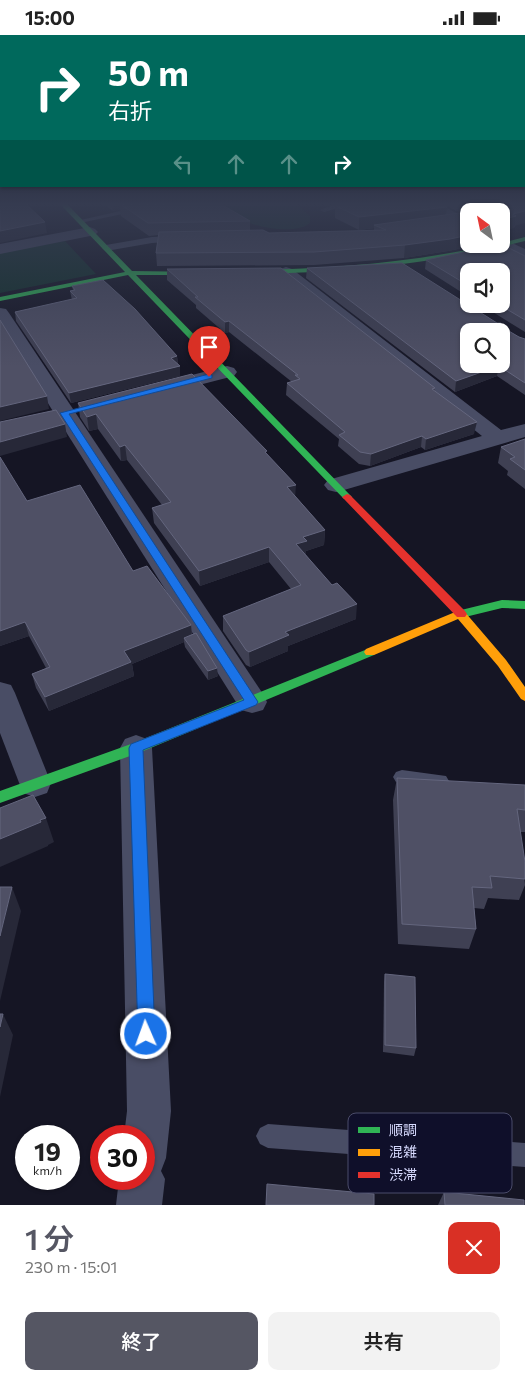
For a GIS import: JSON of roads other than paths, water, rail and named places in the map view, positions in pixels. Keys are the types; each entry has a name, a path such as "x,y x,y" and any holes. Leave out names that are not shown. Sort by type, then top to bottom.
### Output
{"street":[{"path":"115,258 460,613 502,663 525,696"},
{"path":"239,272 286,272 404,265 444,258"},
{"path":"404,265 420,275"},
{"path":"286,272 498,438"},
{"path":"0,299 130,273 211,273"},
{"path":"0,313 252,702"},
{"path":"141,394 227,372"},
{"path":"336,485 525,430"},
{"path":"0,797 136,748 252,702 460,613 502,605 525,605"},
{"path":"0,693 35,783"},
{"path":"136,748 149,1111 148,1125"},
{"path":"139,1205 141,1190"}],"lane":[{"path":"402,777 459,783"},
{"path":"268,1136 348,1142"},
{"path":"512,1154 525,1155"}]}
